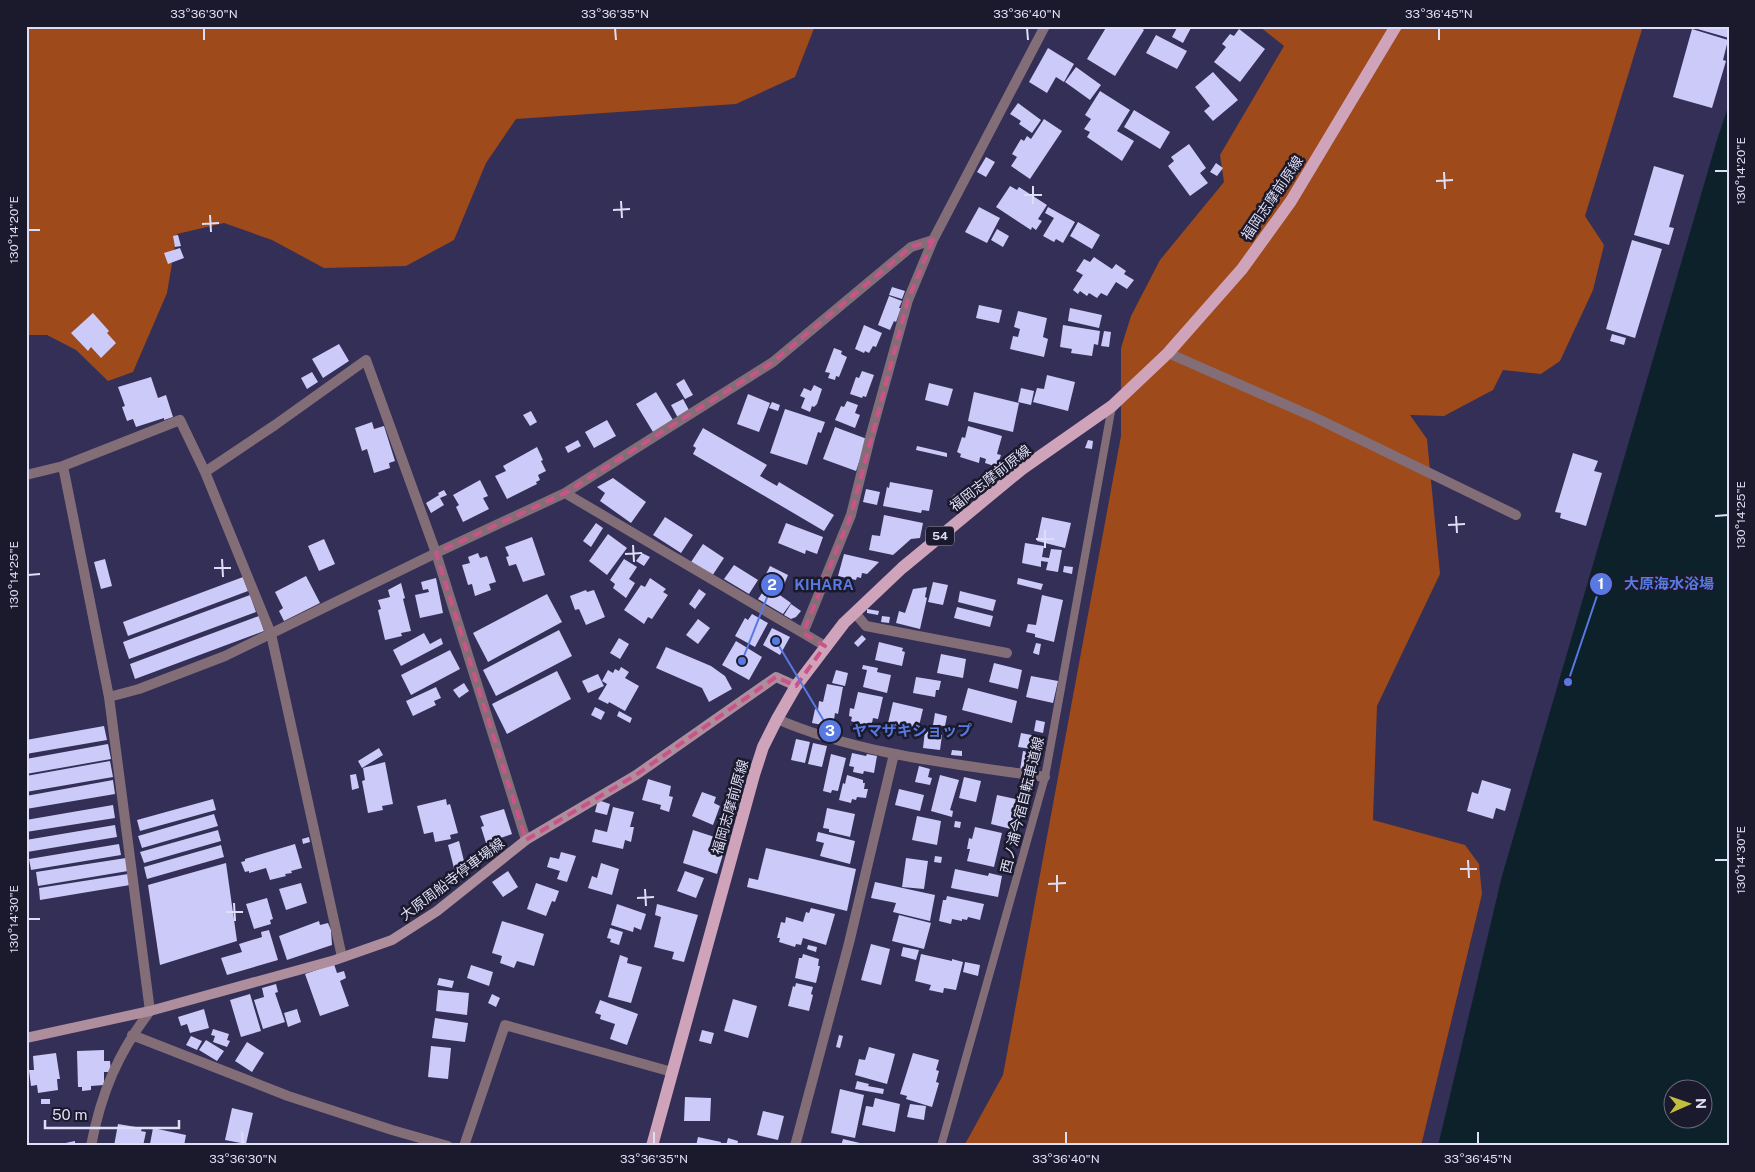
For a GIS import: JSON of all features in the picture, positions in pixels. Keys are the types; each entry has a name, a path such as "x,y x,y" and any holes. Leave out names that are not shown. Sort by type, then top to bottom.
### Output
{"main road":[{"name":"福岡志摩前原線","path":"652,1146 754,775 763,747 796,686 825,646 855,612 902,568 1022,469 1112,406 1168,353 1242,269 1291,201 1396,26"},
{"name":"大原周船寺停車場線","path":"26,1038 150,1010 342,957 392,940 437,911 526,840 636,775 776,677 796,686"}],"street":[{"path":"803,634 851,515 908,300 933,240 1045,26"},
{"path":"109,697 139,689 225,656 564,493 773,362 911,247 933,240"},
{"path":"1168,353 1316,418 1516,515"},
{"path":"205,472 276,425 366,360 436,553 526,840"},
{"path":"26,475 63,466 180,420 205,472 271,634 342,957"},
{"path":"63,466 109,697 150,1010 132,1035 111,1075 96,1120 91,1146"},
{"path":"564,493 825,646"},
{"path":"855,612 866,626 1007,653"},
{"path":"777,719 796,727 894,754 1045,777"},
{"path":"795,1146 849,943 894,754"},
{"path":"464,1146 505,1025 672,1072"},
{"path":"132,1035 288,1096 448,1146"}],"lane":[{"name":"西ノ浦今宿自転車道線","path":"941,1146 1045,777 1112,406"}],"highlighted area":[{"path":"933,240 908,300 851,515 803,633 825,646 796,686 776,677 636,775 526,840 436,553 565,493 773,362 911,247"}],"shaded area":[{"path":"26,26 815,26 795,77 736,104 516,119 486,163 454,240 406,266 324,268 272,240 224,223 177,234 167,293 133,372 108,381 76,350 47,335 26,335"},
{"path":"1259,26 1643,26 1585,216 1604,245 1593,290 1560,361 1541,374 1503,370 1493,390 1444,416 1410,415 1427,439 1440,574 1377,706 1373,820 1465,845 1479,864 1482,894 1421,1146 964,1146 1003,1075 1121,436 1121,348 1131,316 1160,260 1224,182 1220,155 1284,46"}],"water":[{"path":"1729,104 1729,1146 1438,1146 1502,876"}],"building":[{"path":"1107,26 1113,28 1114,26 1139,26 1144,30 1115,76 1087,59"},
{"path":"1178,26 1192,26 1183,43 1172,37"},
{"path":"1695,26 1729,26 1729,38 1694,28"},
{"path":"1239,29 1265,49 1240,82 1214,62 1226,47 1222,44 1230,34 1234,36"},
{"path":"1692,29 1728,40 1723,60 1726,61 1712,108 1673,97"},
{"path":"1156,35 1187,51 1177,69 1146,53"},
{"path":"1048,48 1074,64 1064,82 1056,77 1047,93 1029,82"},
{"path":"1076,67 1101,85 1090,100 1065,82"},
{"path":"1213,72 1238,100 1213,121 1204,111 1210,106 1195,87"},
{"path":"1100,91 1130,110 1117,131 1134,141 1122,161 1087,137 1090,132 1084,129 1091,119 1085,115"},
{"path":"1018,103 1041,120 1032,133 1019,124 1021,121 1010,114"},
{"path":"1134,110 1170,132 1160,149 1124,127"},
{"path":"1044,119 1062,131 1030,179 1011,166 1017,157 1012,154 1021,139 1024,141 1027,136 1031,139"},
{"path":"1189,144 1206,168 1200,173 1208,183 1190,196 1168,166 1174,161 1171,157"},
{"path":"986,157 995,162 986,177 977,172"},
{"path":"1216,163 1223,168 1217,176 1210,172"},
{"path":"1654,166 1684,175 1669,227 1674,228 1669,245 1634,235"},
{"path":"1010,186 1017,190 1019,187 1047,205 1038,219 1042,221 1036,230 1032,227 1031,230 996,207"},
{"path":"979,207 1000,218 987,243 965,232"},
{"path":"1048,207 1075,222 1063,243 1056,239 1054,242 1043,236 1054,218 1045,213"},
{"path":"1078,222 1100,235 1092,249 1070,236"},
{"path":"997,229 1009,236 1003,247 991,240"},
{"path":"178,235 181,246 175,247 173,236"},
{"path":"1632,240 1662,249 1635,338 1606,329"},
{"path":"180,248 184,258 168,264 164,253"},
{"path":"1094,257 1112,269 1116,264 1126,271 1124,274 1134,280 1127,289 1116,282 1107,296 1101,293 1097,298 1089,293 1087,296 1080,291 1078,294 1073,290 1083,275 1076,271 1084,259 1090,262"},
{"path":"892,287 905,291 902,299 889,295"},
{"path":"889,296 902,301 896,322 894,321 890,330 878,325"},
{"path":"979,305 1002,310 999,323 976,318"},
{"path":"1070,308 1102,315 1099,328 1068,321"},
{"path":"1018,311 1047,318 1043,337 1048,339 1044,357 1010,349 1013,336 1018,337 1020,329 1014,327"},
{"path":"93,313 109,331 107,333 116,343 101,358 91,347 88,351 71,333"},
{"path":"864,325 882,333 876,347 873,346 869,353 855,349"},
{"path":"1063,325 1100,331 1098,345 1094,344 1092,356 1071,353 1072,349 1060,347"},
{"path":"1104,331 1111,332 1109,347 1101,346"},
{"path":"1612,334 1626,338 1624,345 1610,341"},
{"path":"339,344 349,361 323,378 312,359"},
{"path":"834,348 842,351 841,354 847,357 839,377 836,376 835,380 828,378 830,373 825,372"},
{"path":"862,371 874,375 866,397 863,396 862,398 850,394 856,377 859,378"},
{"path":"312,372 318,382 307,389 301,378"},
{"path":"1047,375 1075,382 1068,411 1033,402 1037,388 1044,389"},
{"path":"151,377 158,398 166,395 173,417 136,427 133,419 127,421 122,407 125,406 118,387"},
{"path":"684,379 693,395 685,399 676,384"},
{"path":"929,383 953,389 948,406 925,400"},
{"path":"814,385 822,389 817,404 814,407 812,406 810,412 801,408 805,398 800,396 804,388 811,391"},
{"path":"1021,388 1034,391 1031,405 1018,402"},
{"path":"656,392 673,420 653,432 636,404"},
{"path":"974,392 1019,403 1013,432 968,421"},
{"path":"748,394 770,403 759,432 737,424"},
{"path":"683,399 690,412 678,418 671,405"},
{"path":"847,401 858,405 855,413 860,415 855,428 835,420 841,406 844,407"},
{"path":"772,402 780,405 778,411 769,408"},
{"path":"785,409 825,422 821,433 818,432 807,465 770,453"},
{"path":"531,411 537,422 530,426 523,415"},
{"path":"607,420 616,436 594,448 585,432"},
{"path":"372,422 374,429 384,426 395,461 389,463 390,468 374,473 367,449 362,451 355,428"},
{"path":"968,426 1002,436 997,454 1001,455 997,467 985,463 986,459 980,457 979,463 960,457 961,454 957,452 962,437 965,438"},
{"path":"835,427 867,439 856,471 823,459"},
{"path":"703,428 767,465 760,476 777,486 779,482 834,515 824,531 693,454 696,448 693,446"},
{"path":"578,440 581,446 568,453 565,447"},
{"path":"1088,440 1093,441 1092,449 1085,448"},
{"path":"917,446 947,453 947,457 916,450"},
{"path":"537,447 546,471 538,475 540,480 536,482 537,484 507,499 495,476 506,471 503,466"},
{"path":"1573,453 1598,461 1594,471 1602,473 1586,526 1560,518 1561,513 1555,512"},
{"path":"613,478 646,502 631,523 600,501 605,493 597,487"},
{"path":"480,480 488,496 483,498 489,509 463,522 456,507 459,505 453,495"},
{"path":"890,482 933,490 929,511 922,510 921,513 883,506"},
{"path":"866,489 880,492 877,505 863,502"},
{"path":"444,490 447,495 440,498 444,505 431,513 426,503"},
{"path":"955,494 967,497 953,508 947,501"},
{"path":"884,515 923,523 920,538 911,539 893,555 869,550 872,535 880,536"},
{"path":"665,517 693,535 681,553 653,535"},
{"path":"1042,517 1071,523 1065,548 1037,541"},
{"path":"596,523 603,528 591,547 583,541"},
{"path":"786,523 823,537 817,554 806,550 805,554 778,543"},
{"path":"608,534 627,548 607,575 589,561"},
{"path":"532,537 545,575 523,582 516,564 509,566 506,557 509,556 505,547"},
{"path":"324,539 335,564 319,571 308,546"},
{"path":"1025,543 1044,546 1042,557 1049,558 1051,549 1062,550 1058,572 1046,570 1048,562 1041,561 1041,567 1022,563"},
{"path":"703,544 724,558 712,576 691,562"},
{"path":"478,553 480,558 487,556 496,582 489,584 491,590 475,596 472,584 468,585 462,565 470,563 468,557"},
{"path":"642,553 650,557 644,566 636,561"},
{"path":"844,554 879,562 867,574 862,573 861,578 857,577 856,580 838,576"},
{"path":"105,559 112,586 101,589 94,562"},
{"path":"624,559 637,567 629,579 635,583 626,598 613,588 615,584 610,580"},
{"path":"734,565 758,580 749,594 724,579"},
{"path":"770,566 788,575 783,587 764,578"},
{"path":"1064,566 1073,567 1072,574 1063,572"},
{"path":"306,576 320,603 284,621 279,611 283,608 275,592"},
{"path":"243,577 248,591 128,636 123,622"},
{"path":"436,578 443,613 420,618 415,595 429,592 428,589 423,590 421,582"},
{"path":"650,578 666,589 663,592 668,595 652,619 648,617 644,624 624,610 641,585 645,587"},
{"path":"1018,578 1043,584 1041,590 1017,584"},
{"path":"933,582 948,585 943,605 928,602"},
{"path":"401,583 411,631 401,633 402,636 385,640 378,610 381,609 378,600 390,597 388,590"},
{"path":"767,586 791,603 783,614 758,599"},
{"path":"927,587 925,597 927,598 920,629 896,623 899,611 905,613 913,589"},
{"path":"699,589 706,594 695,609 689,604"},
{"path":"586,590 587,592 594,590 605,617 586,625 579,609 575,610 570,596"},
{"path":"960,591 996,600 993,611 958,602"},
{"path":"547,594 562,622 488,662 473,633"},
{"path":"250,595 256,612 129,659 123,642"},
{"path":"1042,595 1063,600 1054,642 1035,637 1035,634 1026,632 1028,624 1036,625"},
{"path":"791,604 801,611 796,617 791,619 784,615"},
{"path":"957,607 993,616 990,627 954,618"},
{"path":"867,609 879,611 878,615 867,613"},
{"path":"752,614 768,623 755,647 735,636 745,618 748,620"},
{"path":"259,616 264,631 135,679 130,664"},
{"path":"882,616 890,617 889,623 881,622"},
{"path":"698,619 710,628 698,644 686,635"},
{"path":"772,628 790,637 780,655 763,645"},
{"path":"559,630 572,656 496,696 483,670"},
{"path":"424,633 430,644 441,638 443,644 401,666 393,650"},
{"path":"862,635 866,639 858,647 854,643"},
{"path":"619,638 629,644 620,659 610,653"},
{"path":"736,641 762,657 749,680 722,665"},
{"path":"879,642 903,648 902,651 905,652 902,666 875,660"},
{"path":"1036,643 1041,644 1039,655 1033,653"},
{"path":"666,647 711,666 725,676 732,689 709,702 702,688 656,668"},
{"path":"450,650 460,669 411,695 401,675"},
{"path":"941,654 966,659 963,678 937,673"},
{"path":"994,663 1022,670 1018,689 989,682"},
{"path":"863,665 878,668 877,672 891,675 887,693 863,687 867,670 862,669"},
{"path":"621,667 629,672 625,678 639,686 625,711 609,702 608,704 598,699 607,684 602,681 608,670 613,673 615,669 619,671"},
{"path":"836,670 848,673 845,686 832,683"},
{"path":"557,671 571,699 507,734 492,704"},
{"path":"598,674 604,686 588,693 582,681"},
{"path":"1031,676 1058,681 1053,703 1026,697"},
{"path":"916,677 941,681 939,690 936,690 935,697 913,693"},
{"path":"464,683 469,691 459,698 453,690"},
{"path":"827,684 843,687 838,714 835,713 833,727 812,723 815,709 818,710 819,701 823,702"},
{"path":"436,687 441,698 434,701 436,705 413,716 406,701"},
{"path":"968,688 1017,701 1012,723 962,710"},
{"path":"858,692 883,697 878,719 873,718 871,728 851,721 852,717 849,716 850,708 854,709"},
{"path":"893,702 923,709 918,730 888,723"},
{"path":"595,707 605,712 601,720 591,715"},
{"path":"619,711 632,718 630,723 617,716"},
{"path":"935,713 947,716 945,726 933,725"},
{"path":"1036,720 1045,722 1043,733 1034,731"},
{"path":"104,726 107,740 26,754 26,740"},
{"path":"927,729 936,730 936,734 942,735 940,750 923,748 925,731"},
{"path":"1021,733 1042,737 1039,750 1018,747"},
{"path":"796,739 810,742 805,763 791,760"},
{"path":"813,743 827,746 822,767 808,764"},
{"path":"108,744 111,759 26,774 26,759"},
{"path":"379,748 383,755 362,768 358,761"},
{"path":"952,750 962,751 962,756 951,755"},
{"path":"1023,751 1038,754 1035,772 1020,770"},
{"path":"852,753 877,756 874,773 864,771 863,774 853,772 854,767 849,766"},
{"path":"831,754 846,758 838,791 832,790 831,793 823,791"},
{"path":"110,761 113,777 26,792 26,776"},
{"path":"385,762 393,804 382,806 383,810 368,813 362,781 365,780 363,768"},
{"path":"919,766 930,769 928,777 932,778 930,785 915,782"},
{"path":"356,774 359,788 352,790 350,775"},
{"path":"847,775 863,780 863,783 865,783 864,789 868,789 866,798 857,797 856,800 852,799 851,803 839,800"},
{"path":"940,775 959,780 950,810 953,811 952,817 931,811"},
{"path":"964,777 981,781 976,802 959,798"},
{"path":"648,779 671,786 669,796 673,797 669,812 660,809 661,805 642,800"},
{"path":"113,780 115,794 26,809 26,796"},
{"path":"1482,780 1511,789 1505,811 1496,808 1493,819 1467,811 1472,792 1478,794"},
{"path":"899,789 924,795 920,811 895,805"},
{"path":"702,792 716,797 714,803 720,806 713,825 692,816"},
{"path":"997,795 1021,800 1015,830 991,824"},
{"path":"213,799 216,810 140,831 137,820"},
{"path":"446,799 447,805 450,804 458,833 450,835 451,839 435,842 433,832 424,834 417,806"},
{"path":"598,800 610,804 607,815 595,812"},
{"path":"113,805 115,818 26,832 26,820"},
{"path":"613,807 634,812 630,827 634,827 631,842 625,840 623,849 592,842 595,829 607,832"},
{"path":"827,808 855,814 850,837 829,832 829,829 823,828"},
{"path":"504,809 512,834 486,843 481,827 484,826 480,816"},
{"path":"214,814 218,826 142,848 138,836"},
{"path":"917,816 941,821 937,845 912,840"},
{"path":"955,821 961,822 960,828 954,827"},
{"path":"115,825 117,837 27,852 26,840"},
{"path":"975,827 1002,833 994,867 967,861 970,849 967,849 969,838 972,839"},
{"path":"218,830 221,841 144,863 140,852"},
{"path":"693,830 727,841 717,874 683,863"},
{"path":"818,832 855,841 850,864 820,856 824,843 816,841"},
{"path":"309,837 310,842 303,844 302,839"},
{"path":"459,841 465,865 463,866 464,870 455,872 448,845"},
{"path":"119,844 121,855 31,870 29,859"},
{"path":"295,844 302,868 285,874 286,876 270,880 266,868 249,873 249,871 245,872 241,862 245,861 245,859"},
{"path":"221,845 224,857 147,879 144,867"},
{"path":"766,848 856,869 847,911 747,887 749,878 758,880"},
{"path":"561,852 576,856 567,882 557,879 560,871 547,867 550,857 559,859"},
{"path":"935,856 942,857 941,863 934,862"},
{"path":"126,858 128,871 38,886 36,872"},
{"path":"906,858 928,861 924,889 902,887"},
{"path":"226,863 237,941 160,965 148,885"},
{"path":"601,863 619,869 612,895 588,888 592,876 597,878"},
{"path":"955,869 988,876 989,873 1002,876 998,897 951,888"},
{"path":"508,871 518,887 503,897 492,882"},
{"path":"685,871 704,878 696,898 677,891"},
{"path":"128,874 130,885 40,900 39,888"},
{"path":"875,882 935,895 930,921 893,912 896,903 871,898"},
{"path":"301,883 307,903 286,910 279,889"},
{"path":"536,883 559,891 555,902 552,901 546,916 527,909"},
{"path":"947,896 984,904 980,920 968,917 967,920 962,919 962,921 952,919 951,924 939,921 943,900 946,900"},
{"path":"267,898 273,919 270,920 271,924 254,929 246,904"},
{"path":"617,904 646,914 641,930 634,927 633,932 611,925"},
{"path":"657,904 698,915 684,962 672,959 674,952 654,947 661,917 655,915"},
{"path":"811,908 835,914 826,945 803,938 801,945 796,944 795,947 779,942 780,938 777,938 781,922 785,923 786,917 803,922 806,912 809,913"},
{"path":"899,915 931,923 924,949 892,941"},
{"path":"319,921 320,925 328,923 331,930 332,945 287,960 279,936"},
{"path":"502,921 544,934 534,966 517,961 514,968 500,963 502,956 492,953"},
{"path":"610,928 623,932 619,945 610,942 611,939 607,938"},
{"path":"269,930 278,960 227,975 221,958 242,952 239,944 262,937 261,932"},
{"path":"871,944 890,949 881,985 861,980"},
{"path":"808,945 817,947 816,952 807,949"},
{"path":"903,947 919,950 916,960 901,956"},
{"path":"803,954 819,959 818,966 820,966 816,983 795,978 799,958 802,958"},
{"path":"921,954 963,962 956,990 944,988 943,993 929,990 931,985 915,981"},
{"path":"620,955 628,958 627,963 642,967 631,1003 608,997"},
{"path":"965,962 980,965 978,976 963,972"},
{"path":"334,964 337,973 344,971 346,978 340,981 349,1006 320,1016 305,974"},
{"path":"471,965 493,972 489,986 467,978"},
{"path":"439,978 454,981 452,988 437,985"},
{"path":"796,983 813,987 809,1011 788,1006 793,986 795,987"},
{"path":"276,984 278,992 275,993 285,1022 263,1029 254,1000 264,997 262,988"},
{"path":"438,990 469,993 467,1015 436,1011"},
{"path":"250,994 261,1031 241,1037 230,1000"},
{"path":"492,994 500,998 496,1007 488,1003"},
{"path":"733,999 757,1006 748,1038 724,1031"},
{"path":"600,1000 638,1014 627,1045 610,1039 615,1024 600,1019 601,1015 595,1013"},
{"path":"204,1009 209,1028 190,1033 187,1024 181,1026 178,1017"},
{"path":"297,1009 301,1022 288,1027 284,1013"},
{"path":"435,1018 468,1023 465,1042 432,1038"},
{"path":"213,1029 229,1034 227,1040 230,1041 227,1047 213,1042 215,1036 211,1035"},
{"path":"702,1030 714,1033 711,1044 699,1041"},
{"path":"839,1035 843,1036 840,1048 836,1047"},
{"path":"191,1036 202,1041 197,1050 186,1045"},
{"path":"206,1040 224,1051 217,1061 199,1050"},
{"path":"247,1042 264,1053 252,1072 235,1061"},
{"path":"431,1046 451,1048 448,1079 428,1077"},
{"path":"869,1047 895,1054 887,1084 855,1075 859,1059 865,1060"},
{"path":"104,1050 104,1061 110,1061 111,1072 104,1072 104,1085 91,1086 91,1090 82,1091 82,1087 78,1087 77,1051"},
{"path":"56,1053 60,1079 57,1079 58,1090 38,1093 37,1085 31,1086 29,1070 34,1070 33,1056"},
{"path":"913,1053 939,1060 936,1070 939,1071 936,1082 939,1083 932,1107 906,1099 907,1096 900,1094"},
{"path":"857,1081 869,1084 868,1086 884,1089 883,1094 855,1089"},
{"path":"840,1089 864,1095 855,1138 831,1133"},
{"path":"685,1097 711,1098 710,1121 684,1121"},
{"path":"875,1098 900,1104 895,1132 862,1125 866,1106 873,1107"},
{"path":"41,1099 50,1099 50,1104 41,1104"},
{"path":"910,1104 926,1106 924,1120 907,1117"},
{"path":"232,1108 253,1113 246,1144 225,1140"},
{"path":"763,1111 784,1116 778,1140 757,1135"},
{"path":"118,1124 142,1128 141,1131 146,1132 143,1146 114,1146"},
{"path":"153,1128 186,1135 184,1146 150,1144"},
{"path":"698,1137 721,1142 720,1146 696,1146"},
{"path":"728,1138 738,1141 737,1146 726,1146"},
{"path":"843,1139 868,1145 841,1146"},
{"path":"75,1141 75,1146 56,1146 56,1145"}],"place":[{"name":"ヤマザキショップ","path":"776,641"},
{"name":"KIHARA","path":"742,661"},
{"name":"大原海水浴場","path":"1568,682"}]}
